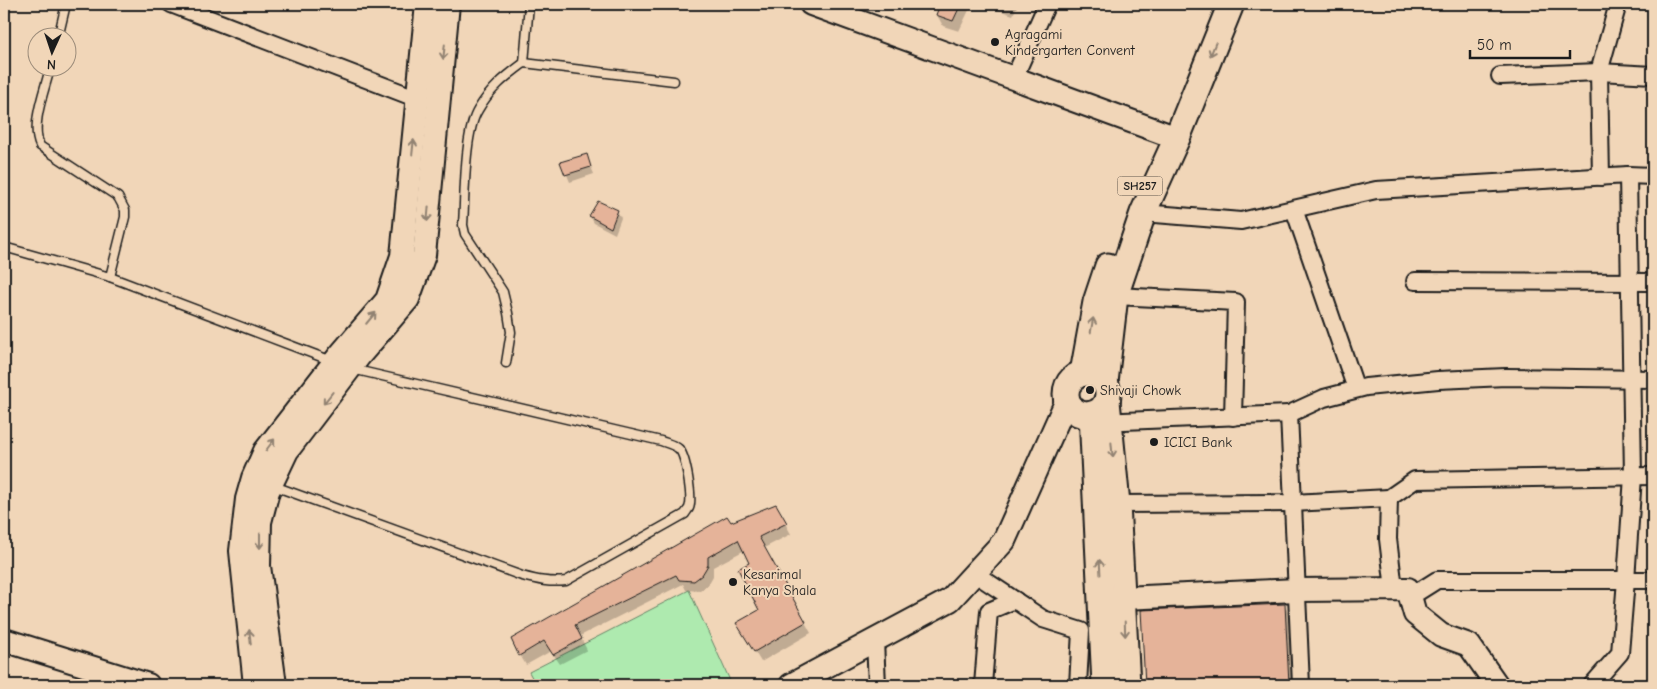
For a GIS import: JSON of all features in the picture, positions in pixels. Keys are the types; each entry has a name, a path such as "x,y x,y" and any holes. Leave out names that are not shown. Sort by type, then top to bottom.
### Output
{"main road":[{"path":"255,685 241,551 247,499 287,450 387,300 402,256 427,4"},
{"path":"343,365 360,355 408,299 424,255 448,4"},
{"path":"811,4 840,8 1014,78 1169,135"},
{"name":"SH257","path":"1127,685 1124,598 1117,504 1097,406 1115,296 1213,4"},
{"name":"SH257","path":"1105,685 1092,630 1097,406 1096,302 1169,135 1231,4"},
{"path":"799,683 950,600 1004,541 1064,406 1067,387 1074,376 1097,406 1074,416 1064,406"},
{"path":"262,482 260,566 275,685"},
{"path":"1124,598 1297,590 1402,593 1415,614 1441,635 1469,645 1497,685"},
{"path":"4,640 148,685"}],"street":[{"path":"171,4 418,98"},
{"path":"1014,78 1047,4"},
{"path":"1601,177 1599,72 1614,5"},
{"path":"1500,76 1599,72 1653,74"},
{"path":"1592,685 1620,653 1626,580 1632,476 1628,175"},
{"path":"1143,213 1241,221 1376,190 1628,175 1653,176"},
{"path":"1294,209 1356,389"},
{"path":"1415,281 1653,282"},
{"path":"1115,296 1236,302 1233,417"},
{"path":"1097,406 1233,417 1289,414 1324,398 1366,386 1497,377 1653,379"},
{"path":"1289,414 1301,685"},
{"path":"1117,504 1292,503 1389,498 1415,480 1653,476"},
{"path":"1389,498 1388,539 1402,593 1437,580 1653,580"},
{"path":"974,573 1043,619 1092,630 1078,685"},
{"path":"983,685 989,611 1015,600"},
{"path":"875,641 876,685"}],"lane":[{"path":"60,28 66,4"},
{"path":"524,63 529,4"},
{"path":"506,364 511,332 503,292 465,234 467,159 473,120 478,110 498,82 524,63 674,81"},
{"path":"48,78 36,124 37,140 40,146 118,197 125,210 125,217 110,277"},
{"path":"4,247 110,277 343,365 661,441 679,449 683,456 691,496 689,507 685,514 566,581 555,583 542,582 522,576 262,482"}],"green space":[{"path":"689,590 732,685 536,685 529,672"}],"building":[{"path":"940,4 961,4 953,21 936,15"},
{"path":"587,154 591,167 565,175 560,162"},
{"path":"598,201 618,210 611,228 589,216"},
{"path":"776,504 787,523 759,537 806,622 754,652 736,623 759,610 738,569 749,563 738,540 708,557 708,565 702,575 694,581 679,580 676,575 575,625 582,639 553,655 544,641 519,656 511,639 727,516 731,522"},
{"path":"1285,604 1289,685 1145,685 1141,610"}],"place":[{"name":"Agragami Kindergarten Convent","path":"995,42"},
{"name":"Shivaji Chowk","path":"1090,390"},
{"name":"ICICI Bank","path":"1154,442"},
{"name":"Kesarimal Kanya Shala","path":"733,582"}]}
